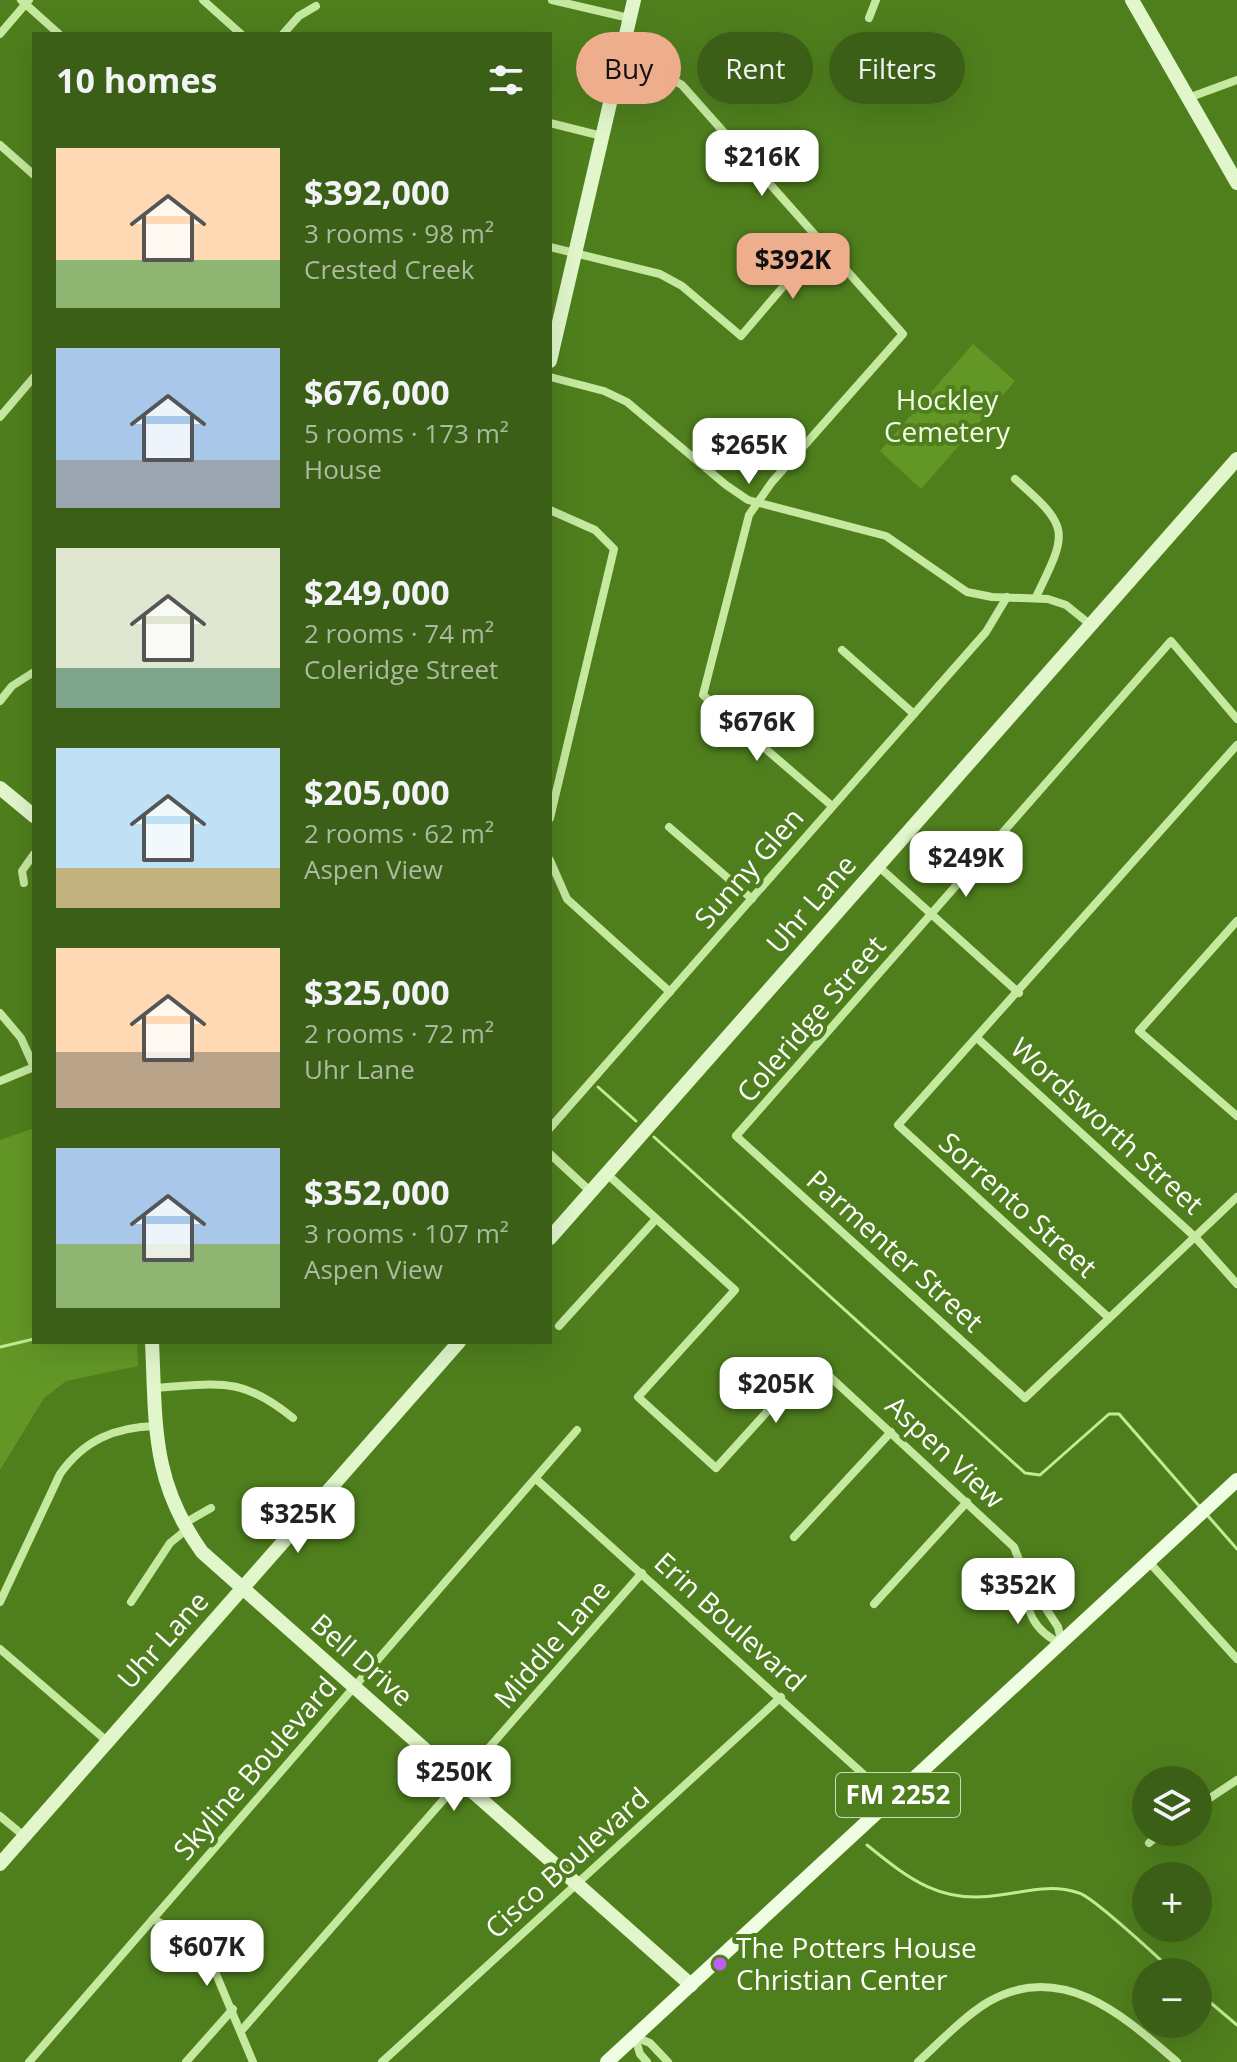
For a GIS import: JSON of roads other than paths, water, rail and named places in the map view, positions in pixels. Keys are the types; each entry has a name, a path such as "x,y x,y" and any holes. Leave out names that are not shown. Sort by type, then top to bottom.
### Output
{"main road":[{"name":"FM 2252","path":"607,2062 1237,1480"}],"street":[{"path":"203,0 239,32"},
{"path":"553,0 629,18"},
{"path":"626,32 634,0"},
{"path":"869,18 876,0"},
{"path":"1132,0 1237,183"},
{"path":"0,34 25,1 57,32"},
{"path":"285,32 299,16 316,6"},
{"path":"1187,99 1237,80"},
{"path":"681,84 903,334 756,502 743,529 703,695 832,806"},
{"path":"552,352 610,104"},
{"path":"552,124 602,136"},
{"path":"0,145 32,173"},
{"path":"552,248 660,274 675,281 741,336 788,281 827,248"},
{"path":"552,378 604,391 627,402 726,485 756,502 886,536 905,546 952,585 975,595 1036,597 1066,605 1093,626"},
{"path":"0,417 32,379"},
{"name":"Uhr Lane","path":"552,1236 1093,626 1237,459"},
{"path":"1015,479 1046,506 1060,528 1059,549 1036,597"},
{"path":"552,511 595,530 614,549 552,810"},
{"name":"Sunny Glen","path":"552,1126 986,632 1007,597"},
{"name":"Coleridge Street","path":"736,1136 1171,641 1237,719"},
{"path":"842,650 914,714"},
{"path":"0,701 12,686 32,673"},
{"path":"977,1038 1237,745"},
{"path":"0,788 32,814"},
{"path":"669,827 752,899"},
{"path":"24,883 22,871 32,857"},
{"path":"552,865 562,890 581,914 670,992"},
{"path":"878,866 1019,993"},
{"path":"1237,921 1139,1031 1237,1116"},
{"path":"0,1013 21,1038 32,1063"},
{"name":"Sorrento Street","path":"977,1038 898,1125 1108,1317"},
{"name":"Wordsworth Street","path":"977,1038 1195,1237 1237,1284"},
{"path":"0,1081 32,1068"},
{"name":"Parmenter Street","path":"736,1136 1025,1398 1108,1317"},
{"path":"552,1156 591,1192"},
{"name":"Aspen View","path":"607,1174 735,1290 638,1397 716,1468 813,1361 1018,1551 1026,1578 1028,1612 1047,1637 1062,1644"},
{"path":"1108,1317 1237,1197"},
{"path":"559,1326 656,1219"},
{"name":"Bell Drive","path":"152,1344 156,1426 163,1477 184,1527 202,1552 691,1985"},
{"name":"Uhr Lane","path":"0,1864 457,1344"},
{"path":"154,1388 223,1383 240,1386 272,1401 293,1418"},
{"path":"0,1602 60,1474 72,1457 110,1433 156,1426"},
{"name":"Skyline Boulevard","path":"29,2062 577,1430"},
{"path":"794,1537 891,1432"},
{"name":"Erin Boulevard","path":"536,1479 892,1800"},
{"path":"874,1604 967,1502"},
{"path":"131,1602 170,1543 184,1527 211,1508"},
{"path":"1149,1562 1237,1659"},
{"name":"Middle Lane","path":"241,2031 642,1573"},
{"name":"Aspen View","path":"1026,1578 1058,1627 1062,1644"},
{"path":"0,1649 108,1742"},
{"name":"Cisco Boulevard","path":"382,2062 781,1697"},
{"path":"1212,1797 1237,1780"},
{"path":"0,1816 24,1836"},
{"path":"153,1919 185,1936 208,1955 253,2062"},
{"path":"918,2062 929,2058 987,2003 1010,1993 1054,1989 1088,1996 1114,2009 1177,2062"},
{"path":"186,2062 233,2009"},
{"path":"635,2037 640,2054 647,2062"},
{"path":"635,2037 650,2043 668,2062"}],"waterway":[{"path":"598,1087 636,1121"},
{"path":"654,1137 1025,1473 1040,1475 1109,1414 1119,1414 1200,1507"},
{"path":"0,1347 32,1339"},
{"path":"1208,1516 1237,1549"},
{"path":"867,1845 913,1879 944,1893 979,1897 1049,1889 1079,1893 1111,1916 1158,1958"},
{"path":"1212,2004 1237,2025"}],"place":[{"name":"The Potters House Christian Center","path":"720,1964"}],"park label":[{"name":"Hockley Cemetery","path":"947,416"}]}
